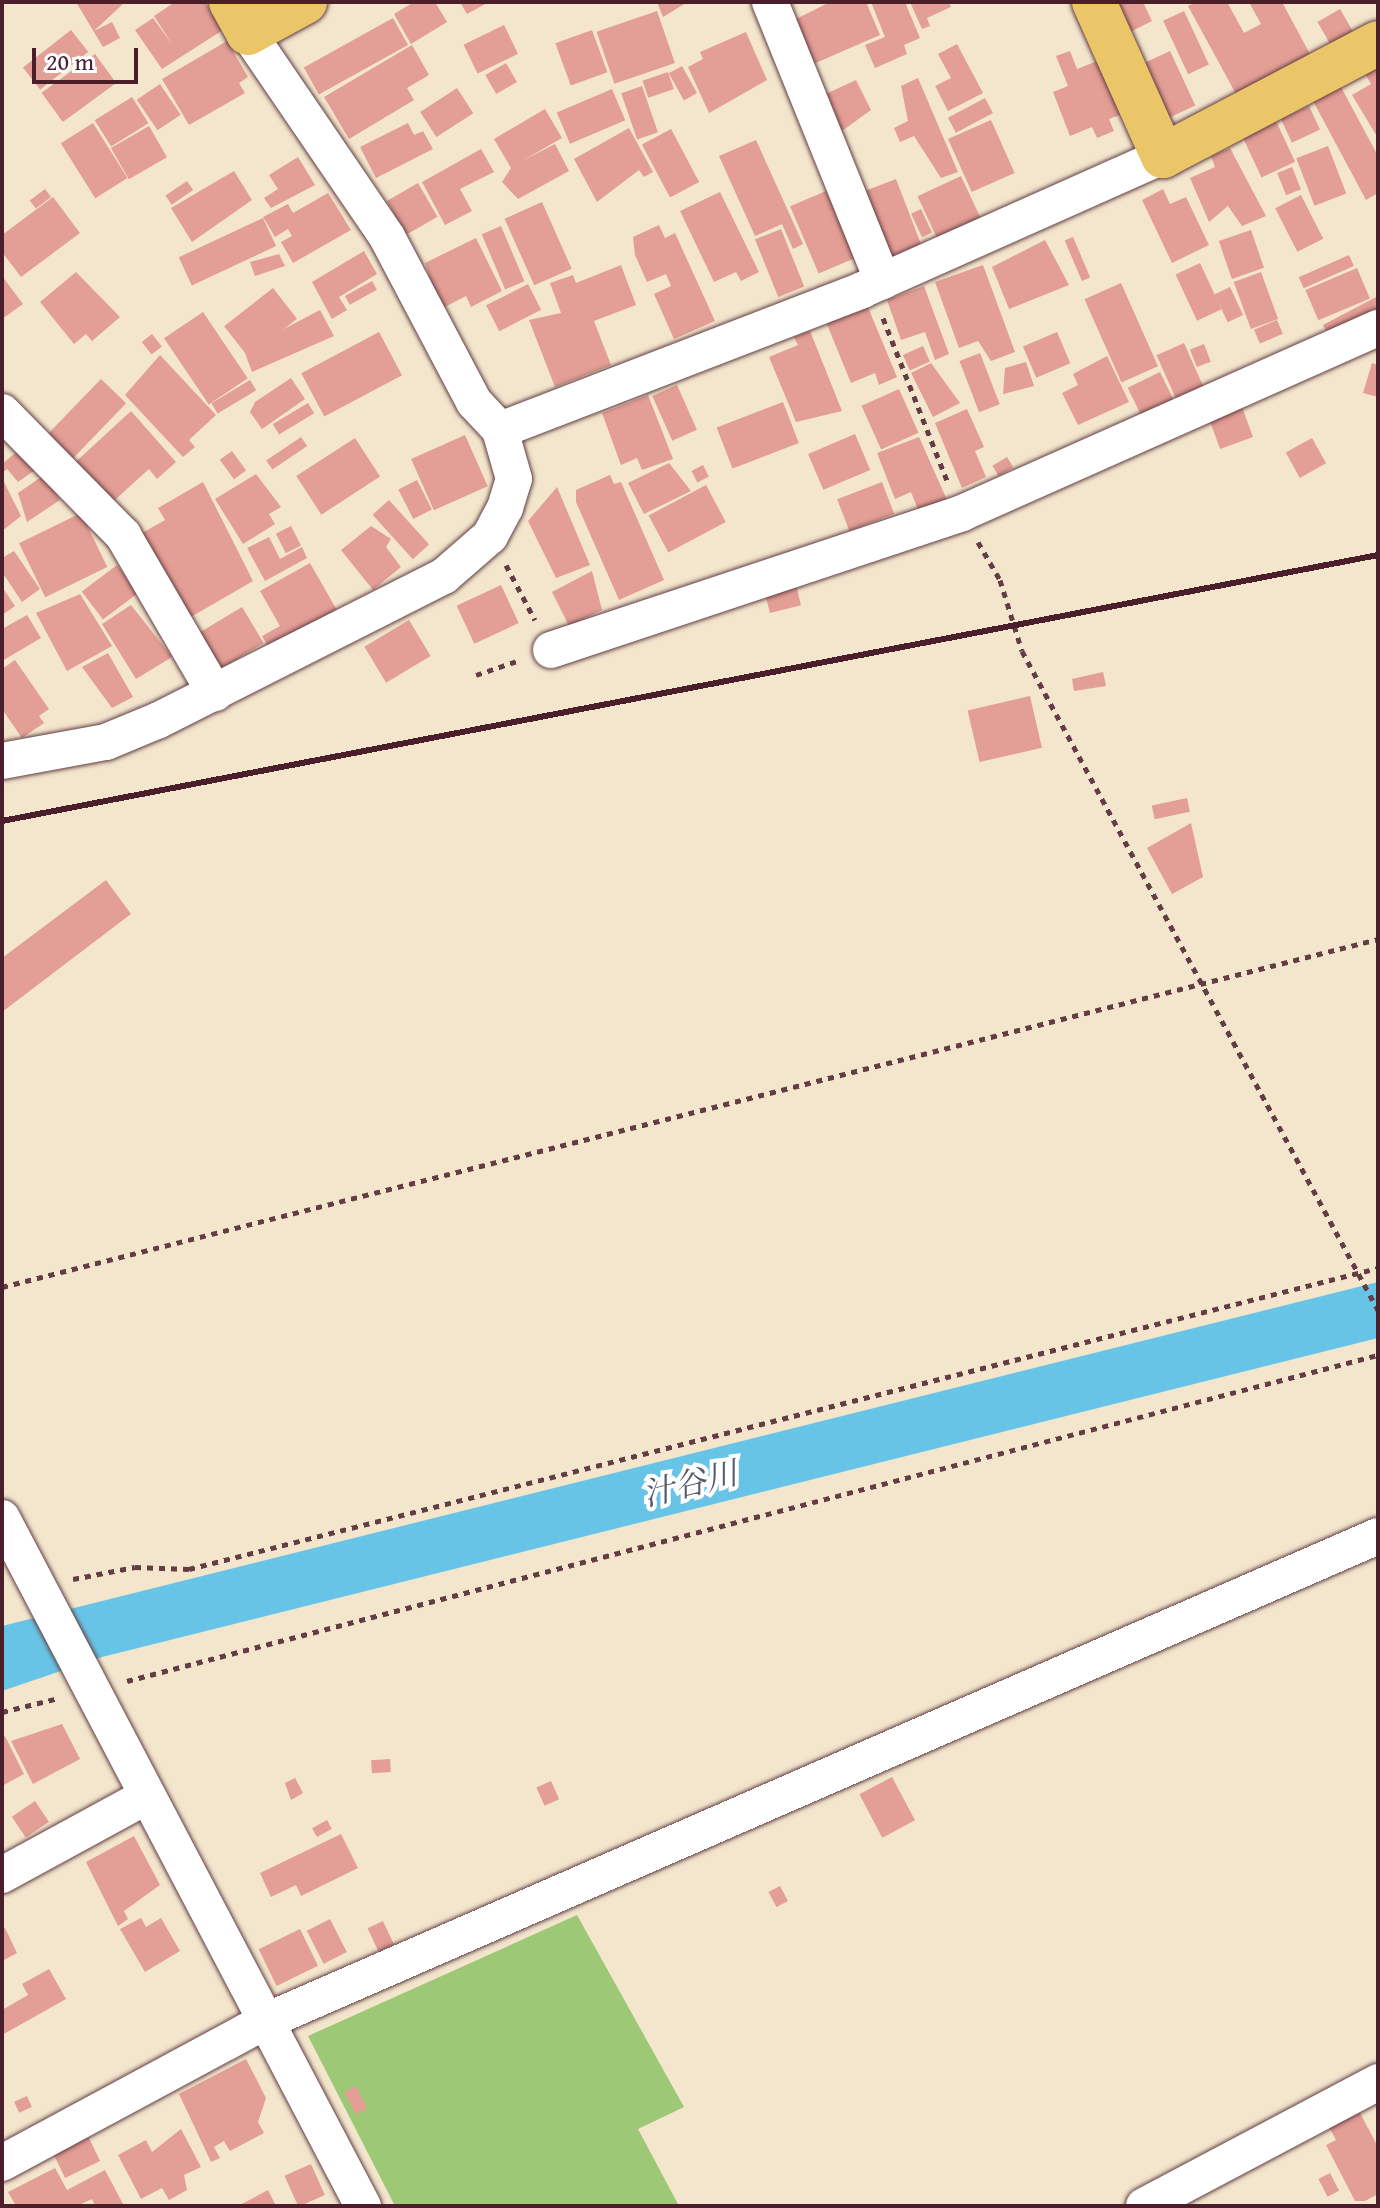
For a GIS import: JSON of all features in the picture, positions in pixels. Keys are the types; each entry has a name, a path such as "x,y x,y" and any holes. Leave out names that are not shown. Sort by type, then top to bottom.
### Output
{"main road":[{"path":"240,18 305,2"},
{"path":"1094,2 1163,156 1378,43"}],"street":[{"path":"770,2 872,286"},
{"path":"2,761 106,742 215,693 433,582 490,536 514,479 500,430 474,402 387,237 240,18"},
{"path":"500,430 872,286 1163,156"},
{"path":"551,650 962,513 1378,328"},
{"path":"2,412 123,535 215,693"},
{"path":"2,1518 145,1797 363,2206"},
{"path":"2,2163 264,2022 1378,1536"},
{"path":"2,1875 145,1797"},
{"path":"1144,2206 1378,2082"}],"path":[{"path":"872,286 867,302 876,299 962,513 1000,580 1022,651 1206,982 1378,1310"},
{"path":"490,536 532,612"},
{"path":"476,675 551,650"},
{"path":"2,1287 1378,939"},
{"path":"41,1594 135,1567 189,1569 1378,1268"},
{"path":"2,1712 89,1683 1378,1355"}],"green space":[{"path":"577,1915 684,2107 638,2129 679,2206 395,2206 308,2036"}],"water":[{"name":"汁谷川","path":"1378,1282 1378,1338 102,1657 2,1691 2,1626"}],"building":[{"path":"76,2 125,2 94,31 112,22 120,38 103,47"},
{"path":"175,2 205,2 223,30 162,69 135,30 153,18 172,44 154,16"},
{"path":"414,2 435,2 447,22 411,44 394,14"},
{"path":"460,2 489,2 467,14"},
{"path":"657,2 686,2 686,3 663,17"},
{"path":"830,2 866,2 880,35 811,65 792,21"},
{"path":"871,2 905,2 920,38 904,45 907,54 875,68 865,45 885,37"},
{"path":"910,2 949,2 951,7 927,18 930,26 922,29"},
{"path":"1108,2 1143,2 1152,21 1124,35"},
{"path":"1196,2 1227,2 1244,33 1261,24 1250,4 1282,2 1311,56 1237,96 1188,6"},
{"path":"1340,9 1355,35 1332,48 1317,22"},
{"path":"657,11 675,63 614,84 596,32"},
{"path":"1184,11 1209,64 1188,74 1163,21"},
{"path":"393,18 408,45 319,95 304,67"},
{"path":"504,25 518,54 478,73 464,45"},
{"path":"71,30 88,52 40,90 23,68"},
{"path":"592,30 607,72 571,86 555,43"},
{"path":"746,32 767,80 709,113 688,67 703,59 700,52"},
{"path":"227,41 248,77 239,83 245,93 189,125 162,79"},
{"path":"957,44 983,93 948,111 935,86 951,78 938,54"},
{"path":"412,45 429,75 407,88 414,100 349,139 324,97"},
{"path":"1070,51 1077,69 1107,57 1122,114 1109,119 1114,131 1097,138 1092,127 1070,136 1053,92 1068,86 1056,56"},
{"path":"1170,51 1195,105 1161,121 1136,67"},
{"path":"95,54 116,83 63,122 42,93"},
{"path":"506,63 517,82 496,94 485,75"},
{"path":"682,66 697,93 684,100 669,73"},
{"path":"1378,66 1378,138 1352,95 1371,84 1365,74"},
{"path":"668,72 674,89 648,98 642,81"},
{"path":"918,78 958,172 941,178 914,136 900,142 894,128 908,121 901,86"},
{"path":"856,80 871,110 835,136 817,98"},
{"path":"160,84 181,115 157,130 137,100"},
{"path":"642,86 658,132 637,139 621,93"},
{"path":"1341,87 1378,156 1378,193 1366,200 1313,101"},
{"path":"457,88 473,113 436,137 420,112"},
{"path":"612,89 625,120 570,144 557,112"},
{"path":"132,97 148,123 111,147 95,120"},
{"path":"985,98 993,113 956,133 948,118"},
{"path":"1309,106 1320,130 1292,143 1281,119"},
{"path":"545,109 562,138 522,161 555,144 569,171 518,199 502,182 511,168 494,139"},
{"path":"991,120 1015,173 972,192 948,139"},
{"path":"1276,121 1295,162 1261,177 1242,137"},
{"path":"93,123 127,178 95,198 61,143"},
{"path":"408,123 414,135 423,131 433,149 376,178 360,147"},
{"path":"149,126 167,157 129,179 111,148"},
{"path":"629,128 653,172 644,177 639,170 597,202 574,159"},
{"path":"671,129 699,182 670,197 642,144"},
{"path":"756,140 803,244 793,249 782,224 755,236 719,156"},
{"path":"1328,146 1346,194 1315,206 1296,158"},
{"path":"1230,148 1266,216 1242,226 1228,206 1209,222 1190,178 1215,167 1211,156"},
{"path":"481,149 494,172 460,189 472,211 445,225 422,182"},
{"path":"298,157 315,185 271,208 264,198 278,189 269,175"},
{"path":"1292,167 1301,189 1286,195 1277,173"},
{"path":"234,171 252,200 192,242 171,208"},
{"path":"961,176 983,222 939,243 917,196"},
{"path":"896,179 922,246 882,262 856,194"},
{"path":"187,181 193,190 172,205 165,196"},
{"path":"418,183 438,217 406,235 387,201"},
{"path":"45,189 51,197 36,208 30,200"},
{"path":"1163,189 1170,204 1186,197 1209,245 1172,263 1142,200"},
{"path":"826,191 855,258 819,273 790,206"},
{"path":"720,192 759,272 741,281 736,272 714,282 680,211"},
{"path":"328,193 351,230 293,263 281,242 292,236 288,229 275,237 263,217 288,204 293,213"},
{"path":"1301,195 1323,239 1297,252 1275,208"},
{"path":"53,197 80,233 21,277 2,252 2,235"},
{"path":"542,202 572,269 534,285 505,219"},
{"path":"921,209 932,233 922,237 911,214"},
{"path":"263,218 276,246 192,285 179,257"},
{"path":"659,225 665,238 675,233 715,321 674,339 654,294 671,286 666,274 647,282 635,255 633,237"},
{"path":"501,226 524,281 505,289 482,234"},
{"path":"781,229 804,286 778,297 755,239"},
{"path":"1251,230 1264,268 1232,279 1219,241"},
{"path":"1073,237 1090,278 1082,281 1065,241"},
{"path":"476,238 502,291 471,307 466,296 441,309 425,263"},
{"path":"1045,240 1069,285 1009,309 992,267"},
{"path":"364,251 377,274 339,297 347,310 332,319 312,282"},
{"path":"279,254 285,266 255,276 250,262"},
{"path":"1349,255 1354,266 1304,288 1299,277"},
{"path":"1200,263 1222,309 1197,321 1176,274"},
{"path":"621,265 636,305 594,321 611,365 555,387 529,320 561,313 550,283 573,275 576,283"},
{"path":"983,265 1015,352 991,361 978,341 959,348 935,282"},
{"path":"1357,268 1370,298 1318,320 1305,290"},
{"path":"76,272 120,317 92,341 86,334 74,344 40,302"},
{"path":"1261,272 1278,319 1251,329 1234,282"},
{"path":"2,276 23,304 2,319"},
{"path":"372,281 377,290 350,305 345,296"},
{"path":"1121,283 1158,366 1121,382 1084,299"},
{"path":"528,284 541,310 499,331 486,305"},
{"path":"924,286 949,354 935,360 925,332 901,340 887,300"},
{"path":"1230,287 1243,315 1228,322 1215,294"},
{"path":"273,288 297,319 248,357 224,326"},
{"path":"1378,296 1378,322 1333,346 1323,325"},
{"path":"867,305 897,377 879,385 875,373 851,383 826,322"},
{"path":"320,310 334,336 252,372 244,350"},
{"path":"203,312 248,378 209,405 164,338"},
{"path":"1277,320 1283,334 1260,344 1254,330"},
{"path":"810,331 842,411 796,422 769,357 798,345 794,337"},
{"path":"379,332 402,375 324,417 301,373"},
{"path":"1057,332 1070,363 1036,378 1023,346"},
{"path":"152,334 162,347 152,355 142,342"},
{"path":"1184,343 1205,391 1178,403 1157,355"},
{"path":"1204,344 1211,362 1197,367 1190,349"},
{"path":"923,346 930,362 910,370 903,355"},
{"path":"980,353 1000,404 979,412 959,361"},
{"path":"160,355 216,415 189,440 195,447 183,457 125,395"},
{"path":"1107,356 1129,402 1078,425 1062,393 1078,385 1073,374"},
{"path":"1026,362 1034,386 1003,394 1005,368"},
{"path":"931,363 960,403 933,417 911,373"},
{"path":"1372,363 1378,365 1378,397 1363,393"},
{"path":"1160,372 1175,403 1143,418 1128,388"},
{"path":"291,378 305,399 262,429 250,412 255,402"},
{"path":"101,379 126,403 70,462 45,437"},
{"path":"250,380 256,390 218,413 211,403"},
{"path":"677,385 697,430 672,441 652,396"},
{"path":"899,389 919,433 881,450 862,406"},
{"path":"648,395 673,459 642,470 637,458 621,465 602,413"},
{"path":"783,402 799,443 732,469 717,427"},
{"path":"308,403 314,413 279,434 273,424"},
{"path":"1242,407 1253,437 1220,449 1209,419"},
{"path":"967,409 984,447 975,451 986,477 962,488 935,423"},
{"path":"131,411 176,462 157,479 149,469 106,508 69,468"},
{"path":"855,434 870,470 823,490 808,454"},
{"path":"465,435 488,486 434,510 411,459"},
{"path":"301,437 307,446 272,470 266,460"},
{"path":"919,437 947,500 919,512 911,492 895,499 877,453"},
{"path":"355,438 380,477 321,515 296,476"},
{"path":"1312,438 1326,463 1300,478 1286,453"},
{"path":"19,450 35,470 18,482 7,469 2,473 2,464"},
{"path":"232,451 246,470 234,479 220,460"},
{"path":"1007,457 1013,467 999,476 992,466"},
{"path":"669,463 691,491 644,514 628,483"},
{"path":"703,465 709,477 697,482 691,471"},
{"path":"256,474 281,507 269,514 275,524 243,544 215,499"},
{"path":"44,475 60,500 27,522 18,493"},
{"path":"610,475 614,484 621,482 664,580 619,600 576,502 576,490"},
{"path":"2,478 21,516 2,531"},
{"path":"417,480 432,509 413,519 398,490"},
{"path":"203,482 253,581 177,625 128,541 165,520 158,508"},
{"path":"882,482 894,514 849,531 837,499"},
{"path":"706,485 726,522 668,553 649,516"},
{"path":"557,487 590,565 556,578 528,521"},
{"path":"389,500 429,545 413,559 373,515"},
{"path":"81,513 107,567 45,597 19,543"},
{"path":"291,526 301,546 286,553 276,534"},
{"path":"371,526 391,539 386,547 401,567 373,590 341,550"},
{"path":"269,537 280,559 302,547 307,558 265,581 247,548"},
{"path":"14,551 40,589 22,602 2,572 2,558"},
{"path":"310,563 338,612 270,650 262,636 280,626 260,591"},
{"path":"117,565 138,593 103,619 82,591"},
{"path":"592,571 602,610 569,626 552,592"},
{"path":"794,577 801,605 770,613 763,585"},
{"path":"501,585 519,623 474,644 457,606"},
{"path":"2,587 15,606 2,615"},
{"path":"80,594 112,646 67,671 36,613"},
{"path":"131,605 172,657 136,679 102,624"},
{"path":"242,607 264,643 211,674 190,638"},
{"path":"27,615 41,638 2,661 2,629"},
{"path":"409,620 431,656 386,683 364,647"},
{"path":"108,653 133,697 112,708 82,667"},
{"path":"15,660 49,709 39,716 44,723 22,738 2,709 2,669"},
{"path":"1103,672 1106,686 1074,691 1072,679"},
{"path":"1030,696 1042,748 980,762 968,710"},
{"path":"1187,798 1190,812 1155,819 1152,805"},
{"path":"1191,823 1203,877 1172,894 1147,848"},
{"path":"106,880 131,914 2,1012 2,958"},
{"path":"62,1724 80,1759 33,1784 11,1741"},
{"path":"5,1736 24,1774 2,1786 2,1737"},
{"path":"390,1759 391,1772 372,1773 371,1760"},
{"path":"892,1777 915,1820 882,1838 859,1794"},
{"path":"295,1778 303,1793 291,1800 285,1783"},
{"path":"551,1781 559,1799 545,1806 536,1788"},
{"path":"35,1801 49,1822 26,1837 12,1817"},
{"path":"327,1820 332,1829 317,1837 312,1828"},
{"path":"341,1834 358,1868 301,1896 296,1885 271,1897 260,1873"},
{"path":"134,1836 160,1885 124,1911 128,1919 118,1926 86,1862"},
{"path":"780,1886 788,1901 777,1907 769,1892"},
{"path":"141,1918 146,1927 161,1918 180,1951 145,1972 120,1929"},
{"path":"330,1919 347,1952 324,1964 307,1931"},
{"path":"383,1921 394,1945 379,1952 368,1928"},
{"path":"5,1928 17,1953 2,1961 2,1929"},
{"path":"300,1929 318,1966 277,1986 259,1949"},
{"path":"49,1969 66,1999 2,2035 2,2010 28,1995 22,1984"},
{"path":"246,2059 266,2098 258,2122 264,2133 230,2151 224,2141 214,2147 220,2158 211,2162 179,2094"},
{"path":"356,2086 367,2108 356,2114 344,2092"},
{"path":"27,2096 32,2107 19,2113 14,2102"},
{"path":"1358,2109 1378,2147 1378,2194 1365,2201 1355,2201 1326,2145 1336,2140 1328,2125"},
{"path":"181,2129 201,2167 184,2175 187,2190 169,2200 162,2188 141,2199 118,2155 146,2140 152,2152"},
{"path":"87,2134 100,2161 65,2178 52,2151"},
{"path":"311,2164 325,2195 298,2206 285,2176"},
{"path":"55,2168 67,2190 105,2170 124,2206 95,2206 92,2199 77,2206 16,2206 8,2192"},
{"path":"1330,2173 1339,2191 1327,2197 1318,2179"},
{"path":"268,2190 276,2206 238,2206"}],"railway":[{"path":"2,821 1378,555"}]}
